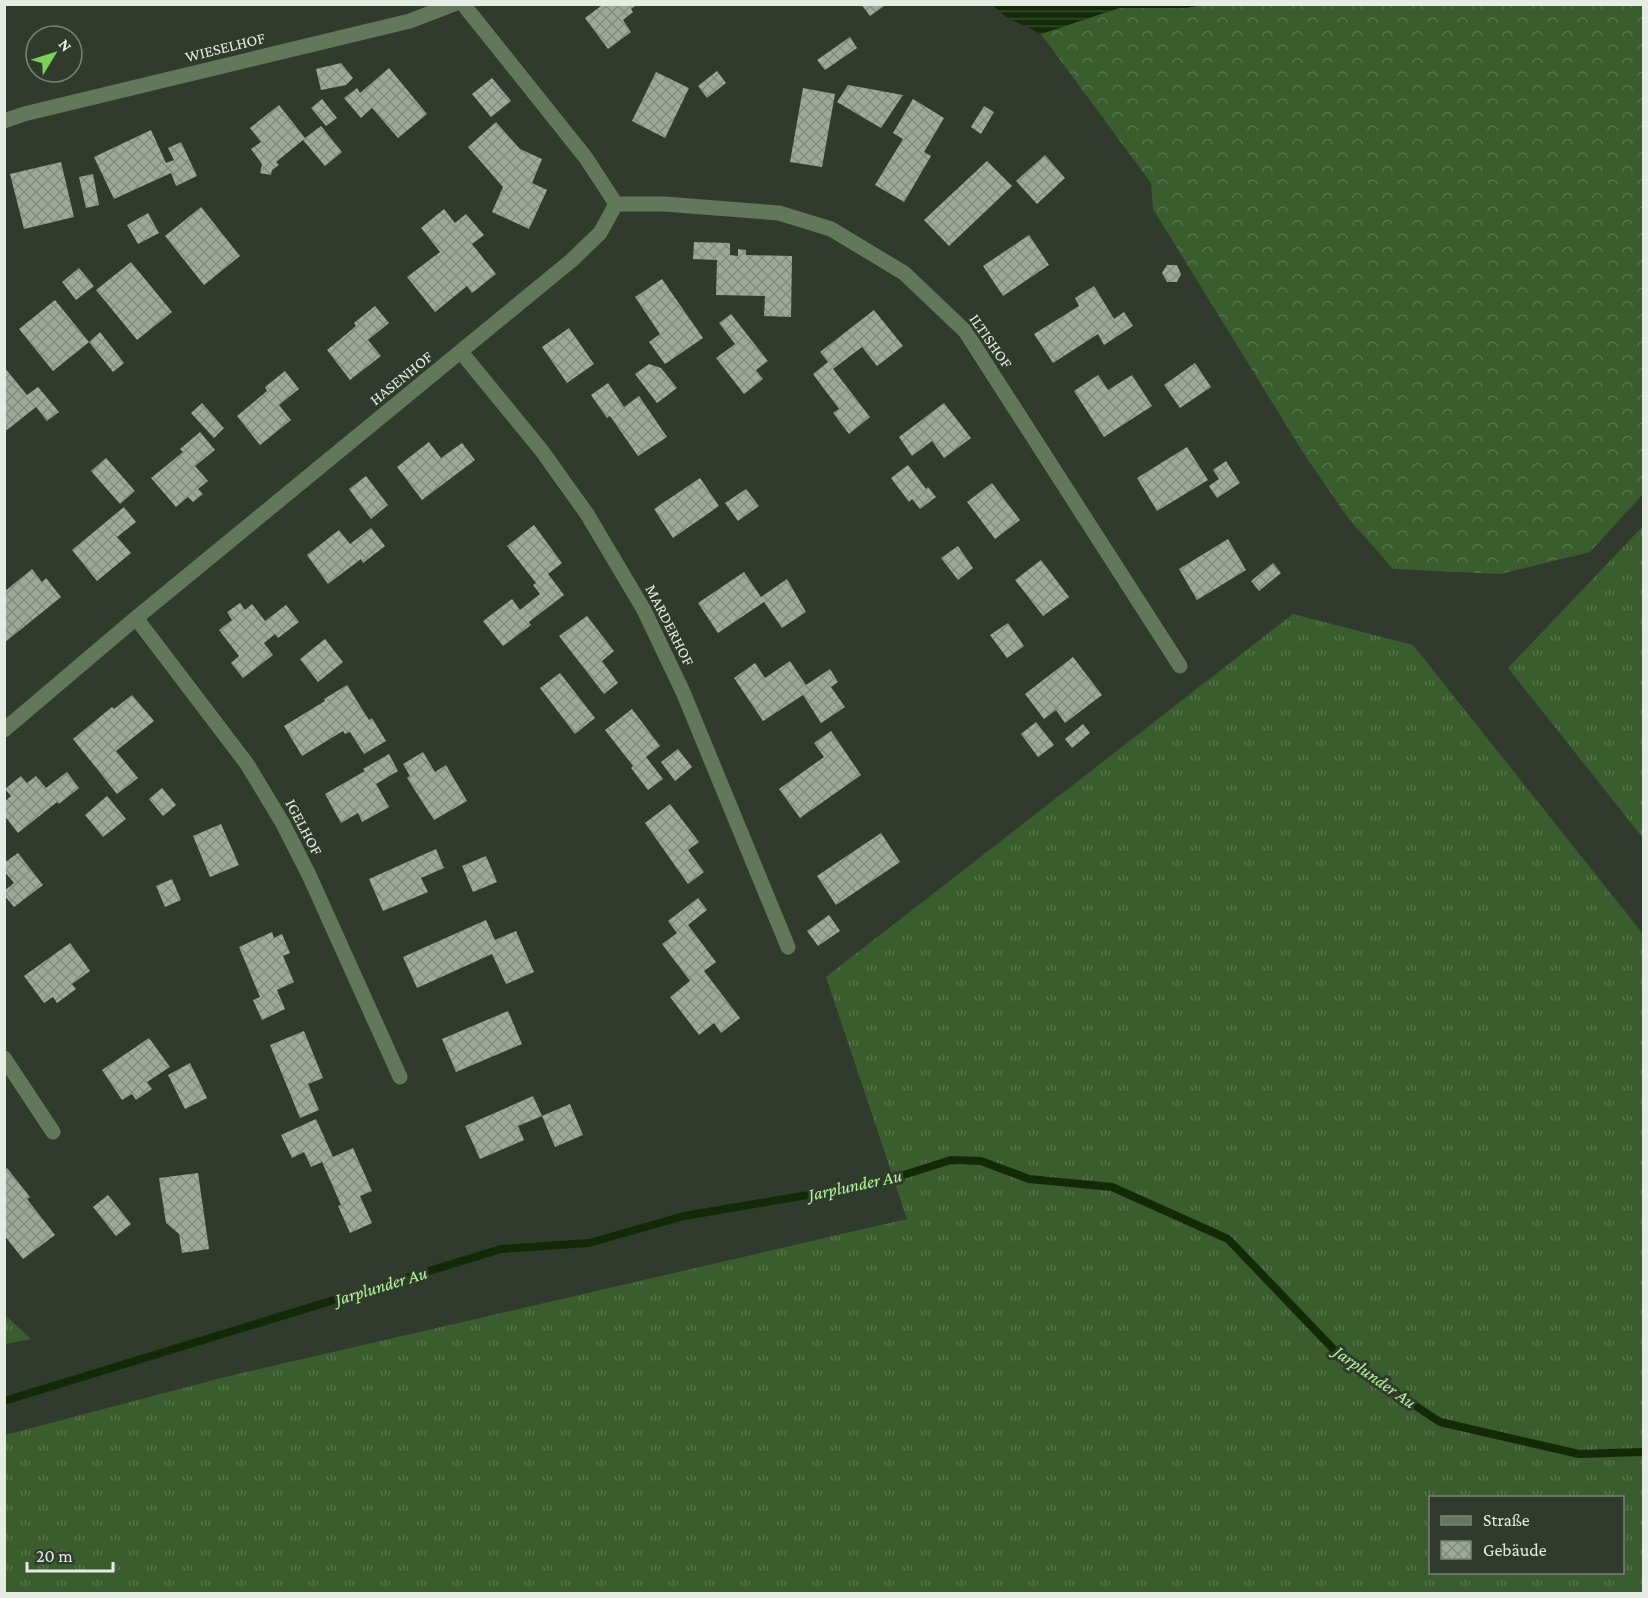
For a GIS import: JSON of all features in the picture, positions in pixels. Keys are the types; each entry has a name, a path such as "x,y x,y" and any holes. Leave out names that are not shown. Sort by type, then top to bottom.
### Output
{"street":[{"name":"WIESELHOF","path":"4,121 24,114 410,21 454,4"},
{"path":"463,4 586,158 616,204"},
{"name":"HASENHOF","path":"4,730 136,618 572,260 600,233 616,204"},
{"name":"ILTISHOF","path":"616,204 664,204 779,213 831,229 904,273 965,331 1180,666"},
{"name":"MARDERHOF","path":"461,352 542,452 574,496 644,610 683,692 788,947"},
{"name":"IGELHOF","path":"136,618 248,764 282,822 309,875 400,1077"},
{"path":"4,1058 53,1132"}],"green space":[{"path":"1202,4 1641,5 1644,8 1643,494 1590,552 1500,574 1393,569 1349,519 1306,457 1153,209 1151,183 1041,34 1119,8 1187,8"},
{"path":"1643,526 1643,838 1508,668"},
{"path":"1293,614 1413,645 1643,934 1643,1593 5,1593 5,1435 225,1377 907,1219 826,977"},
{"path":"5,1315 31,1339 5,1344"}],"shaded area":[{"path":"992,5 1202,5 1187,8 1119,8 1041,34 1006,17"}],"building":[{"path":"600,4 637,4 631,9 633,12 623,20 631,32 608,49 585,18 601,6"},
{"path":"861,4 887,4 870,16"},
{"path":"850,37 857,48 825,70 817,60"},
{"path":"341,63 353,78 346,85 321,90 316,69"},
{"path":"389,68 427,114 398,138 372,108 361,118 344,98 357,88 360,93"},
{"path":"717,71 726,83 707,98 698,86"},
{"path":"656,72 689,88 665,138 632,121"},
{"path":"492,78 511,101 491,117 472,94"},
{"path":"848,85 903,95 881,128 837,102"},
{"path":"803,88 835,94 822,167 790,162"},
{"path":"322,99 337,118 326,126 311,108"},
{"path":"913,99 944,118 924,152 931,156 904,202 875,185 903,139 893,133"},
{"path":"279,105 305,138 321,126 342,152 325,166 303,140 276,162 279,165 272,170 271,175 260,173 262,164 251,149 261,142 250,128"},
{"path":"984,106 994,112 981,134 971,127"},
{"path":"496,122 520,149 542,159 532,183 547,190 529,229 492,212 503,187 468,147"},
{"path":"151,130 166,163 174,160 168,148 181,142 197,176 176,186 171,173 114,199 94,157"},
{"path":"1045,155 1065,178 1037,204 1016,181"},
{"path":"987,161 1012,186 949,246 924,220"},
{"path":"61,162 74,217 24,229 10,174"},
{"path":"93,174 99,205 86,208 79,177"},
{"path":"201,207 240,256 204,285 165,236"},
{"path":"444,209 455,223 466,214 484,235 472,244 496,274 472,293 467,286 435,312 407,277 440,252 421,228"},
{"path":"148,213 159,233 138,244 127,225"},
{"path":"1029,235 1049,265 1003,296 983,266"},
{"path":"694,242 730,243 730,255 738,256 738,249 746,250 746,255 792,256 791,317 764,316 765,296 716,295 717,260 693,259"},
{"path":"131,262 172,312 137,340 96,290"},
{"path":"1167,265 1177,265 1181,274 1177,282 1167,282 1162,273"},
{"path":"79,268 94,286 76,300 62,282"},
{"path":"662,279 703,338 665,364 649,342 660,334 635,297"},
{"path":"1094,286 1114,319 1124,312 1133,326 1104,345 1098,334 1053,363 1034,334 1079,306 1075,298"},
{"path":"55,300 89,342 53,371 19,329"},
{"path":"375,306 389,323 368,340 381,356 350,380 327,350 356,326 354,323"},
{"path":"874,310 903,346 877,366 862,347 833,369 870,417 849,434 833,413 839,409 813,374 828,362 820,352"},
{"path":"731,314 768,361 756,370 763,379 744,394 716,358 735,344 719,323"},
{"path":"569,328 594,364 567,383 542,347"},
{"path":"100,332 124,363 113,372 89,342"},
{"path":"1195,363 1211,387 1180,408 1164,385"},
{"path":"649,364 661,368 677,388 657,403 635,374"},
{"path":"4,367 27,395 38,387 59,412 47,421 36,407 7,430 4,427"},
{"path":"285,371 299,389 279,405 291,420 260,445 237,416 267,391 265,387"},
{"path":"1098,375 1108,390 1132,375 1152,406 1104,437 1074,391"},
{"path":"608,383 624,407 639,396 667,437 638,456 610,416 607,418 591,395"},
{"path":"202,403 224,428 214,438 191,413"},
{"path":"944,403 971,438 944,458 932,441 912,456 899,437"},
{"path":"200,432 215,450 195,466 208,481 198,489 203,494 193,502 188,497 176,507 151,478 183,452 180,449"},
{"path":"429,442 441,458 462,443 475,460 422,500 397,467"},
{"path":"1187,447 1208,480 1157,511 1137,478"},
{"path":"106,458 135,491 120,504 91,471"},
{"path":"1226,461 1240,483 1217,498 1209,486 1219,479 1213,470"},
{"path":"908,465 926,489 928,487 936,497 920,509 912,499 909,502 891,478"},
{"path":"366,476 388,505 371,519 349,489"},
{"path":"700,478 719,506 673,538 654,509"},
{"path":"992,483 1020,520 995,539 967,502"},
{"path":"746,489 759,506 738,521 725,503"},
{"path":"124,507 136,522 117,537 131,553 97,581 72,550"},
{"path":"534,525 562,563 548,574 564,595 529,622 531,625 503,646 483,621 512,599 520,610 540,594 533,585 536,583 507,546"},
{"path":"371,528 385,546 363,563 361,559 328,584 307,555 339,530 350,544"},
{"path":"1228,539 1246,570 1197,600 1179,569"},
{"path":"958,546 973,568 958,580 941,558"},
{"path":"1041,560 1069,597 1043,616 1015,580"},
{"path":"1273,563 1281,573 1259,591 1251,581"},
{"path":"32,569 42,582 46,578 61,597 4,643 4,592"},
{"path":"744,572 761,597 787,579 806,612 782,628 764,602 718,633 698,603"},
{"path":"240,603 245,610 252,604 265,621 286,605 299,622 278,638 275,634 264,643 273,655 243,678 231,663 239,656 219,630 232,620 227,612"},
{"path":"587,616 614,651 602,661 618,683 604,694 559,636"},
{"path":"1008,623 1024,646 1007,658 990,635"},
{"path":"325,639 343,662 318,682 300,659"},
{"path":"1073,657 1102,695 1065,723 1056,710 1044,719 1025,694"},
{"path":"790,661 806,685 830,669 838,682 831,687 845,707 821,723 803,695 763,721 734,678 755,663 765,678"},
{"path":"560,673 595,718 575,734 540,688"},
{"path":"347,685 369,720 372,718 386,741 364,754 350,732 345,734 343,731 302,756 284,726"},
{"path":"132,695 154,721 116,751 138,778 117,794 73,739 112,707 114,709"},
{"path":"632,709 660,746 646,757 663,779 648,790 605,730"},
{"path":"1036,722 1054,745 1038,757 1021,734"},
{"path":"1083,724 1090,733 1072,748 1065,739"},
{"path":"831,731 861,775 800,818 779,789 824,757 814,743"},
{"path":"678,749 692,767 675,781 661,762"},
{"path":"423,752 435,772 446,765 467,801 434,820 407,778 410,776 403,764"},
{"path":"389,754 398,771 376,784 389,807 362,822 358,813 341,823 325,794"},
{"path":"67,772 79,788 18,833 4,815 4,802 11,796 5,789 21,776 27,783 36,776 46,788"},
{"path":"162,788 176,805 163,816 149,799"},
{"path":"107,796 126,819 103,837 85,815"},
{"path":"670,804 699,842 688,850 704,872 688,884 645,823"},
{"path":"221,824 239,865 210,877 193,836"},
{"path":"881,833 900,862 836,905 817,876"},
{"path":"436,849 444,868 421,878 428,892 383,911 369,879"},
{"path":"18,853 43,885 14,907 4,895 4,891 14,883 4,871 4,863"},
{"path":"486,856 497,882 473,892 462,866"},
{"path":"172,879 181,900 165,907 156,886"},
{"path":"698,898 707,910 688,925 716,962 704,971 740,1018 721,1033 714,1023 699,1035 670,997 690,981 662,944 677,933 668,921"},
{"path":"829,915 840,931 818,946 807,931"},
{"path":"486,920 495,940 516,931 534,972 506,984 492,954 417,988 403,957"},
{"path":"272,932 274,938 282,934 290,953 283,956 294,982 277,990 285,1009 262,1020 253,1000 260,997 239,947"},
{"path":"70,943 90,971 72,984 76,989 57,1003 53,997 44,1003 24,976"},
{"path":"508,1011 522,1044 456,1072 442,1039"},
{"path":"304,1031 323,1078 308,1084 319,1110 300,1118 270,1045"},
{"path":"149,1038 170,1067 147,1082 152,1089 136,1100 132,1094 122,1100 102,1070"},
{"path":"190,1063 207,1098 185,1109 168,1075"},
{"path":"533,1096 542,1116 518,1126 524,1140 480,1159 465,1126"},
{"path":"570,1104 583,1135 555,1147 542,1116"},
{"path":"316,1119 333,1157 353,1148 372,1191 360,1196 372,1223 350,1233 338,1206 341,1205 322,1162 311,1167 304,1152 292,1158 281,1135"},
{"path":"7,1168 30,1197 27,1199 55,1235 23,1259 4,1235 4,1170"},
{"path":"198,1173 209,1249 182,1253 179,1234 166,1223 159,1178"},
{"path":"108,1195 131,1224 116,1236 93,1207"}],"waterway":[{"name":"Jarplunder Au","path":"4,1401 501,1249 589,1243 684,1216 878,1183 951,1160 981,1161 1029,1179 1112,1187 1228,1239 1341,1357 1440,1422 1579,1454 1644,1452"}]}
